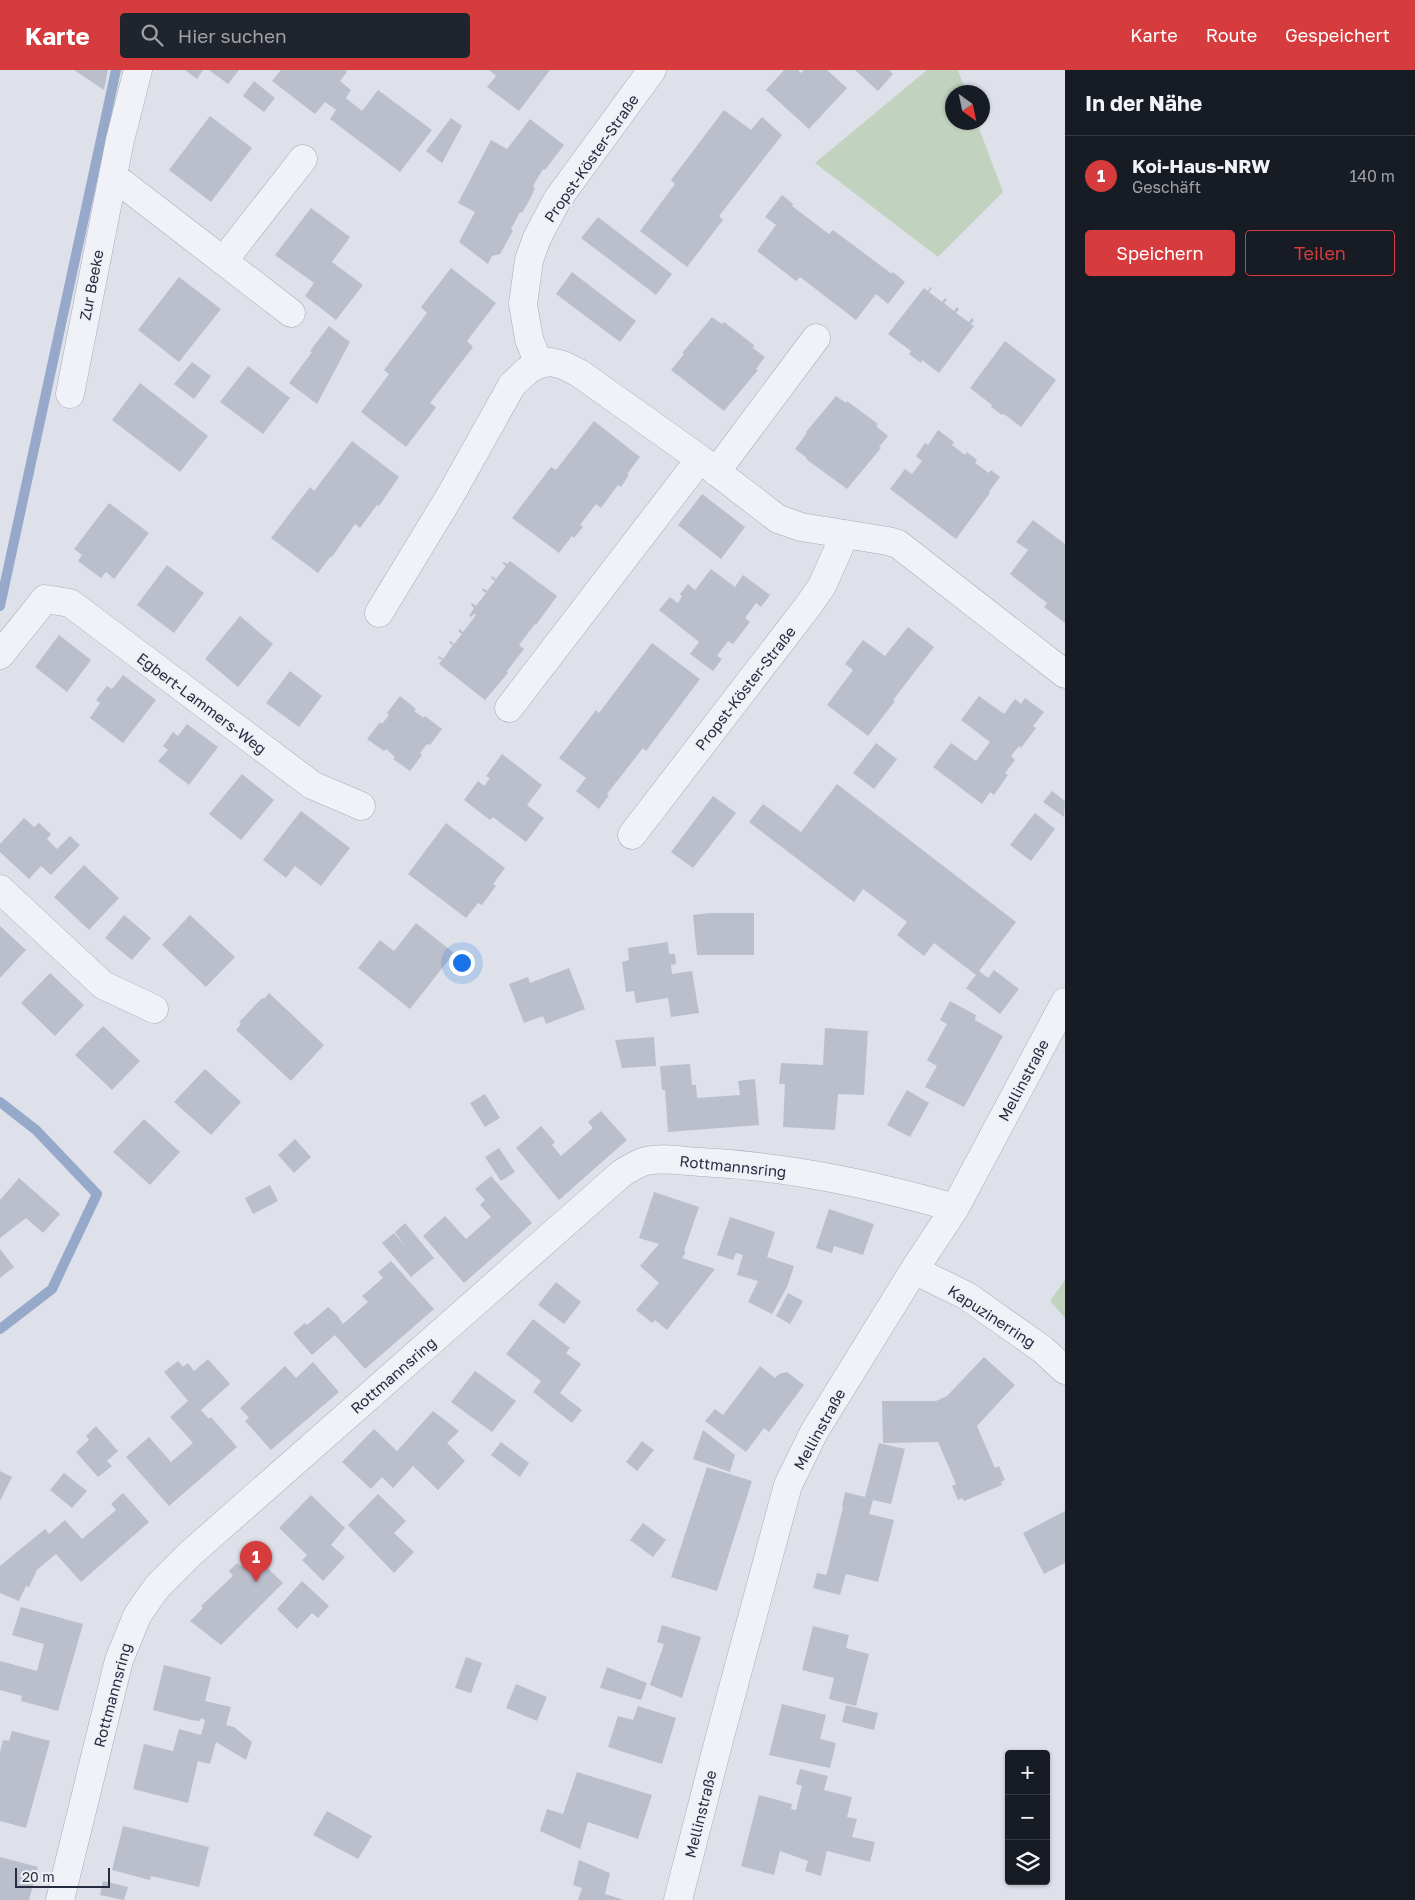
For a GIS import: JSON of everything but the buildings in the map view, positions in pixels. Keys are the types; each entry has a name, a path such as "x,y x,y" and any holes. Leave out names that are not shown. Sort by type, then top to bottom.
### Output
{"street":[{"name":"Zur Beeke","path":"70,394 120,140 138,70"},
{"name":"Propst-Köster-Straße","path":"540,364 529,339 523,304 529,260 537,238 557,200 652,70"},
{"path":"224,260 303,159"},
{"path":"113,176 291,313"},
{"path":"509,708 816,338"},
{"path":"379,613 450,496 512,385 528,370 540,364 551,362 564,365 579,373 778,519 801,528 898,544 1065,674"},
{"name":"Propst-Köster-Straße","path":"632,836 808,606 822,586 845,534"},
{"name":"Egbert-Lammers-Weg","path":"0,655 45,599 70,603 312,785 361,806"},
{"path":"0,889 103,985 154,1008"},
{"name":"Mellinstraße","path":"678,1900 788,1484 814,1432 914,1270 955,1208 1065,1002"},
{"name":"Rottmannsring","path":"60,1900 119,1660 137,1616 158,1586 190,1554 622,1173 636,1165 658,1160 721,1163 858,1182 955,1208"},
{"name":"Kapuzinerring","path":"914,1270 966,1296 1042,1349 1065,1370"}],"green space":[{"path":"927,70 958,70 963,85 945,85 945,130 980,130 1003,192 938,257 815,163"},
{"path":"1065,1280 1065,1318 1050,1301"}],"waterway":[{"path":"0,606 116,70"},
{"path":"0,1102 36,1130 97,1194 52,1289 0,1329"}],"place":[{"name":"Koi-Haus-NRW","path":"256,1582"}]}
